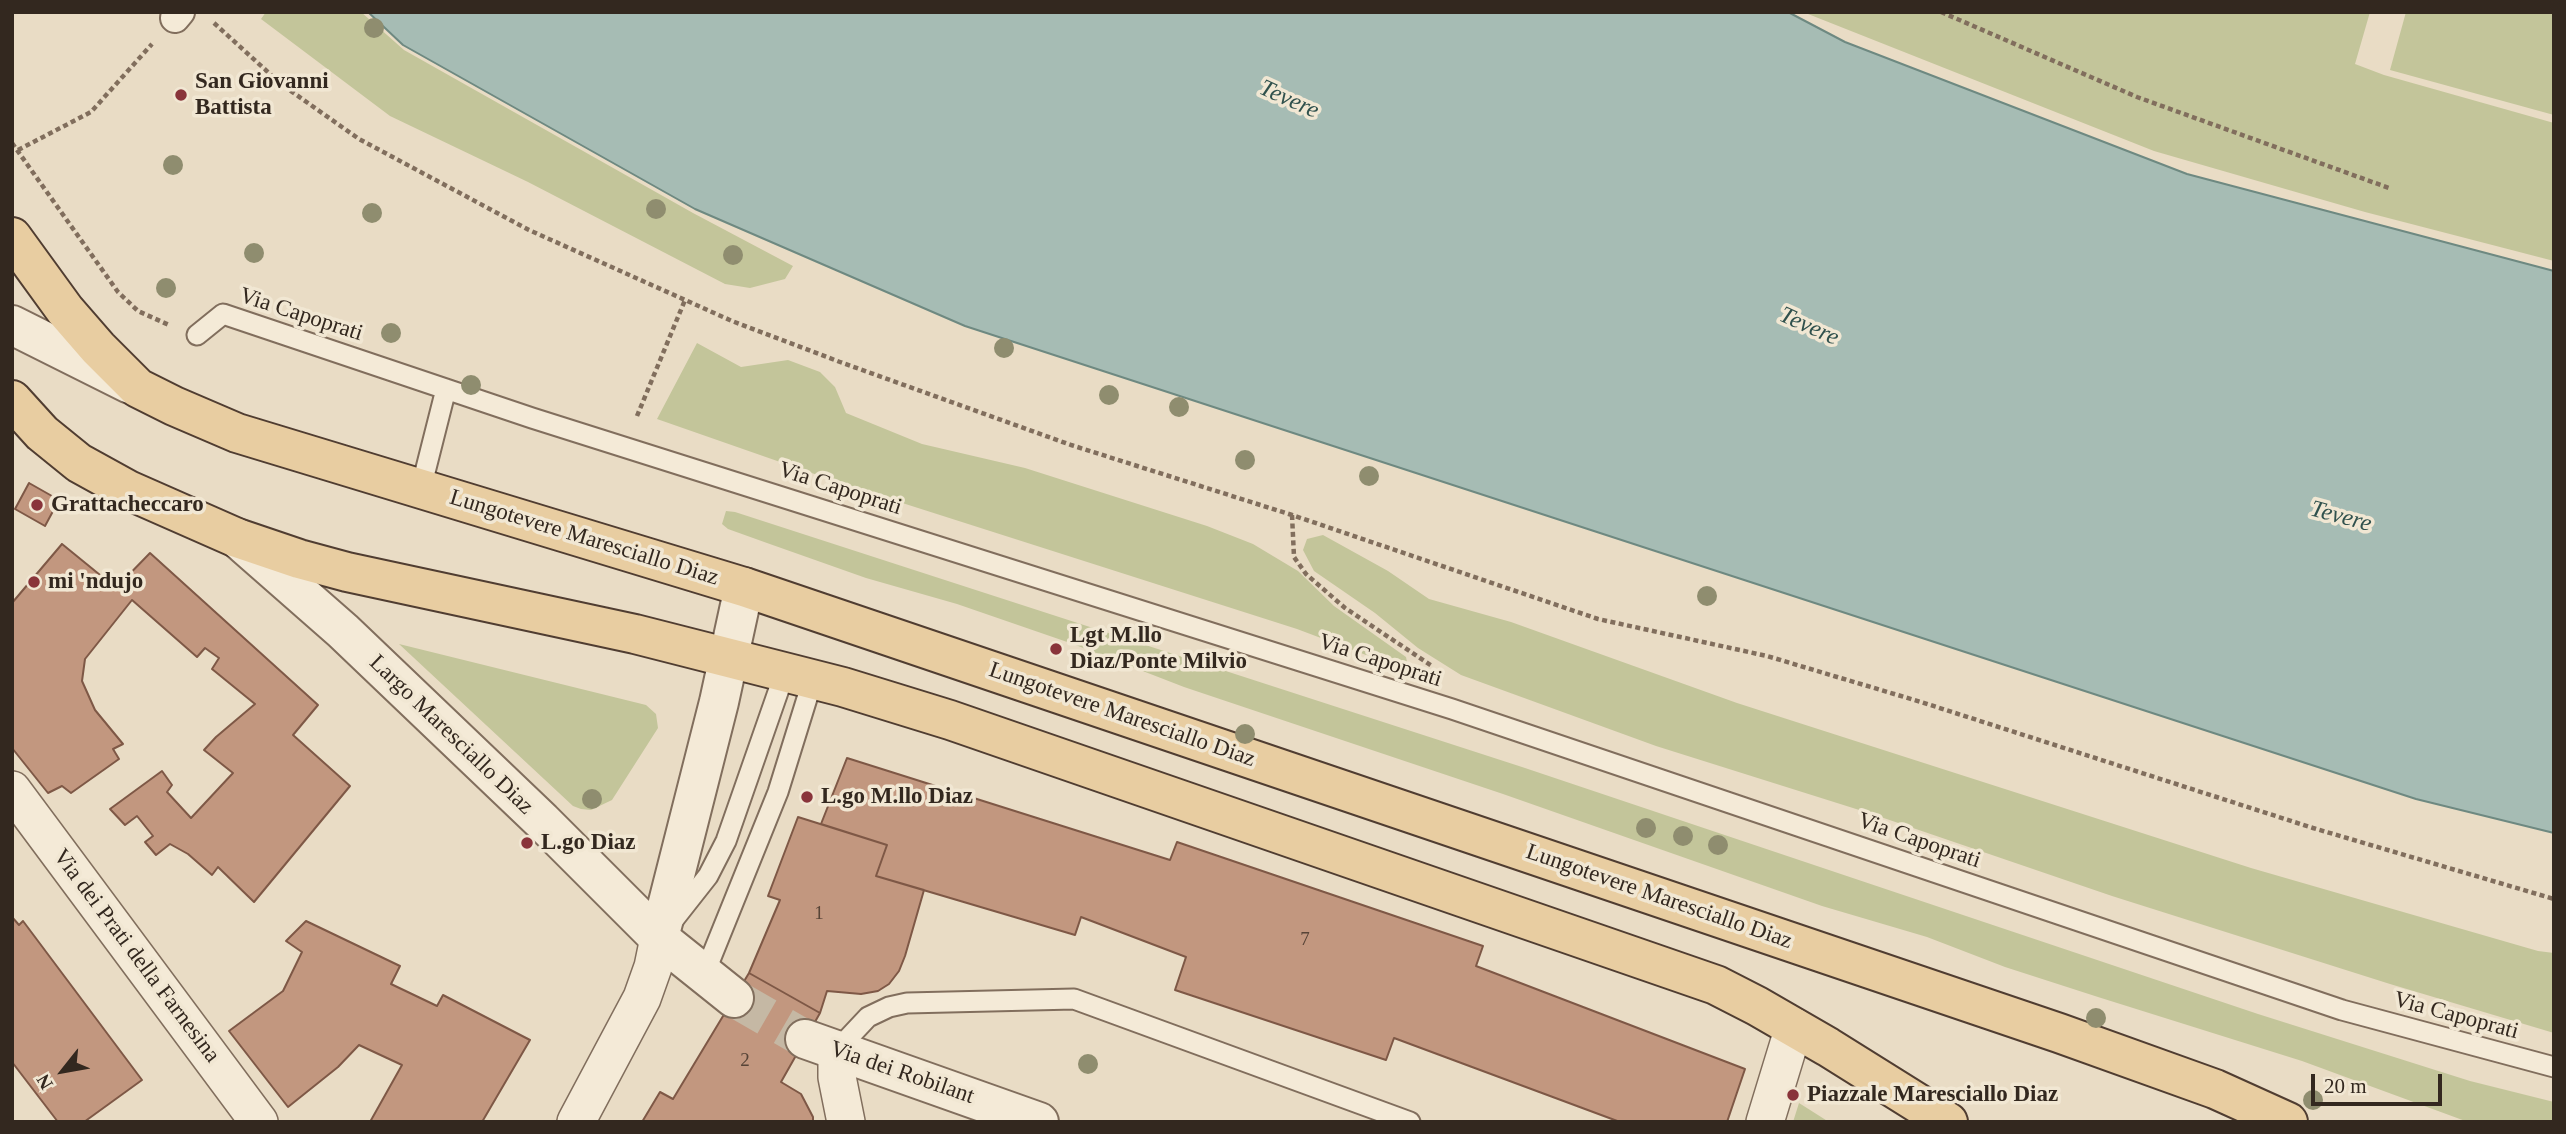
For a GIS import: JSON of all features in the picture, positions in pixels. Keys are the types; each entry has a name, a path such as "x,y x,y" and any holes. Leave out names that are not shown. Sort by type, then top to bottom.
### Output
{"main road":[{"name":"Lungotevere Maresciallo Diaz","path":"12,237 65,310 138,388 237,433 744,587 2059,1033 2215,1089 2288,1122"},
{"path":"17,412 60,448 100,476 237,538 299,559 347,572 635,634 799,676 963,724 1699,979 1733,993 1794,1027 1940,1119"}],"street":[{"path":"12,325 138,388"},
{"name":"Largo Maresciallo Diaz","path":"237,538 352,640 542,821 659,938"},
{"path":"576,1122 642,998 653,967 744,587"},
{"name":"Via dei Prati della Farnesina","path":"12,790 260,1122"},
{"path":"659,938 734,998"},
{"path":"1765,1122 1794,1027"},
{"path":"821,1045 837,1077 846,1122"},
{"name":"Via dei Robilant","path":"821,1045 1039,1122"}],"lane":[{"name":"Via Capoprati","path":"197,335 223,314 446,389 1452,709 2342,1010 2554,1067"},
{"path":"421,488 446,389"},
{"path":"659,938 695,894 719,858 799,676"},
{"path":"704,975 778,793 799,676"},
{"path":"821,1045 868,1017 889,1007 907,1003 1074,999 1410,1122"}],"path":[{"path":"1941,12 2137,97 2389,188"},
{"path":"18,150 91,112 178,15"},
{"path":"209,18 281,85 359,139 529,230 732,321 840,362 1071,445 1292,515 1598,619 1767,656 1921,702 2313,828 2554,900"},
{"path":"12,143 106,279 126,301 145,316 197,335"},
{"path":"636,417 685,300"},
{"path":"1292,515 1294,557 1306,574 1345,608 1454,679 1452,709"}],"green space":[{"path":"266,12 361,12 404,50 693,213 793,266 785,279 750,288 725,284 528,182 390,116 261,19"},
{"path":"1803,12 2370,12 2355,64 2384,75 2554,123 2554,261 2365,212 2154,151"},
{"path":"2406,12 2554,12 2554,115 2390,70"},
{"path":"697,343 741,367 788,360 820,372 835,387 846,413 922,444 1025,468 1207,526 1253,544 1298,571 1334,606 1406,657 1408,667 1398,667 1297,629 846,485 657,419"},
{"path":"726,511 1522,767 2258,1014 2470,1081 2554,1102 2554,1122 2468,1122 2302,1061 2005,967 1927,937 1822,906 1503,794 1184,687 1073,644 957,604 866,578 728,529 722,524"},
{"path":"1323,535 1388,571 1429,599 1511,622 1737,703 2251,868 2538,951 2554,953 2554,1033 2112,896 1872,814 1656,746 1461,675 1418,648 1375,613 1314,571 1303,550 1307,539"},
{"path":"399,644 646,705 656,714 658,728 612,800 591,810 581,809 573,806"},
{"path":"1799,1103 1829,1122 1793,1122"}],"water":[{"name":"Tevere","path":"368,12 1788,12 1845,42 2187,174 2554,271 2554,833 2416,799 965,326 695,209 403,45"}],"building":[{"name":"Grattacheccaro","path":"29,483 59,500 45,526 15,509"},
{"path":"62,544 116,588 150,553 318,705 293,735 350,786 254,902 218,867 212,875 188,854 170,844 156,855 145,842 153,836 137,816 125,825 110,809 162,771 172,785 167,792 191,818 233,773 204,750 255,704 212,669 219,658 205,648 197,657 132,600 85,659 82,681 95,710 123,744 113,749 119,759 71,793 62,786 48,793 12,748 12,603"},
{"path":"847,758 1170,860 1177,842 1483,946 1476,966 1745,1069 1727,1122 1620,1122 1394,1038 1386,1060 1175,990 1186,957 1081,917 1075,935 876,876 887,845 821,824"},
{"path":"798,817 887,845 876,876 924,890 905,956 899,971 889,984 878,991 861,994 827,991 820,1013 749,973 780,900 768,896"},
{"path":"12,917 19,925 23,921 142,1080 84,1122 58,1122 12,1062"},
{"path":"306,921 400,966 391,984 437,1006 443,995 530,1040 482,1122 370,1122 402,1065 359,1045 338,1067 288,1107 229,1031 283,991 302,952 286,941"},
{"path":"749,973 820,1013 781,1082 801,1094 813,1122 642,1122 660,1092 673,1099"}],"tunnel":[{"path":"734,998 805,1039"}],"place":[{"name":"San Giovanni Battista","path":"181,95"},
{"name":"Grattacheccaro","path":"37,505"},
{"name":"mi 'ndujo","path":"34,582"},
{"name":"Lgt M.llo Diaz/Ponte Milvio","path":"1056,649"},
{"name":"L.go M.llo Diaz","path":"807,797"},
{"name":"L.go Diaz","path":"527,843"},
{"name":"Piazzale Maresciallo Diaz","path":"1793,1095"}]}
